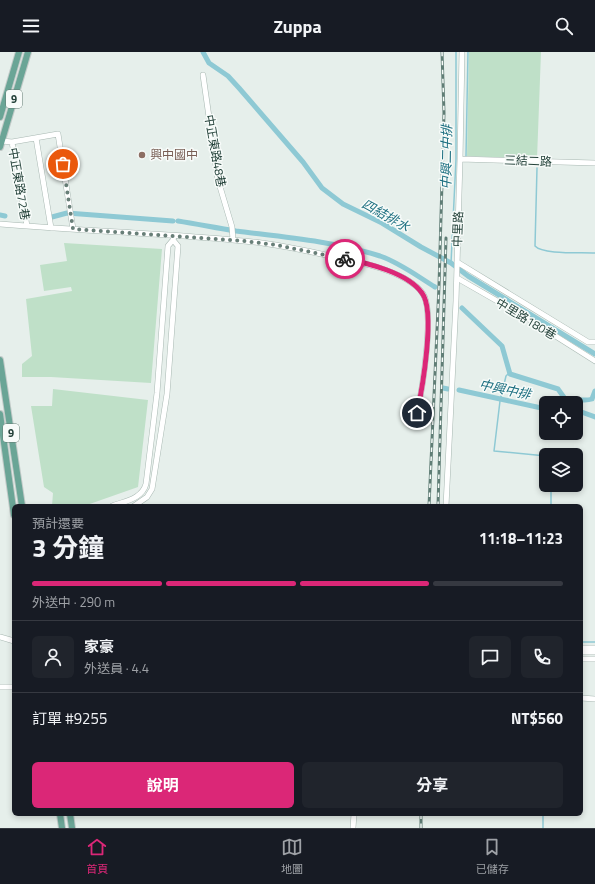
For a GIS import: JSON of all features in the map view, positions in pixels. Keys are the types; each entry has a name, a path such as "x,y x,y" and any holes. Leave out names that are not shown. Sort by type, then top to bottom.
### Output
{"main road":[{"name":"9","path":"0,117 19,52"},
{"name":"9","path":"1,144 28,52"},
{"name":"9","path":"0,360 22,504"},
{"name":"9","path":"0,414 12,504"},
{"path":"60,816 62,828"},
{"path":"70,816 72,828"}],"street":[{"name":"中里路","path":"446,504 456,310 462,52"},
{"name":"中正東路48巷","path":"204,75 218,180 232,229 233,240"},
{"path":"1,144 58,134 73,229"},
{"path":"36,138 51,228"},
{"name":"中正東路72巷","path":"12,142 26,226"},
{"name":"三結二路","path":"460,159 595,163"},
{"path":"0,224 174,238 233,240 276,245 360,262 402,277 419,288 426,301 428,324 417,413"},
{"path":"117,504 137,496 145,490 158,393 168,246 174,238"},
{"path":"138,504 149,495 152,489 167,394 178,246 174,238"},
{"path":"457,262 588,342 595,342"},
{"name":"中里路180巷","path":"457,278 527,318 595,361"},
{"path":"0,637 12,640"},
{"path":"583,648 595,648"},
{"path":"583,652 595,652"},
{"path":"583,659 595,659"},
{"path":"583,662 595,662"},
{"path":"0,687 12,687"},
{"path":"583,698 595,699"},
{"path":"353,828 354,816"}],"green space":[{"path":"469,52 541,52 537,159 467,156"},
{"path":"64,243 162,249 151,383 51,377 22,377 22,364 32,356 26,299 72,291 71,287 44,291 40,265 67,261"},
{"path":"53,389 148,400 138,487 90,504 52,504 53,493 44,487 31,406 52,406"}],"waterway":[{"name":"四結排水","path":"203,52 209,63 228,76 239,88 303,162 322,188 343,204 382,223 421,247 451,263 468,276 595,354"},
{"name":"中興二中排","path":"451,263 456,159 456,52"},
{"path":"466,156 468,52"},
{"path":"537,168 535,246 539,249 554,252 595,253"},
{"path":"52,217 67,213 173,221"},
{"path":"0,215 5,216"},
{"path":"178,221 236,231 308,240 362,251 394,262 435,287"},
{"path":"462,308 502,346 510,374 558,389 563,396"},
{"path":"510,372 506,376 500,401 494,451 539,455"},
{"name":"中興中排","path":"443,388 448,389"},
{"name":"中興中排","path":"459,390 539,407"},
{"name":"中興中排","path":"583,400 592,399 595,391"},
{"path":"583,413 595,417"},
{"path":"551,492 551,504"},
{"path":"583,642 595,642"},
{"path":"543,816 543,828"}],"railway":[{"path":"429,504 439,286 444,113 442,52"},
{"path":"438,504 446,238"},
{"path":"421,816 421,828"}],"way so far":[{"path":"63,164 73,229 263,243 345,259"}],"place":[{"name":"興中國中","path":"142,155"}],"route":[{"path":"345,259 360,262 402,277 419,288 425,297 428,313 428,335 417,413"}]}
